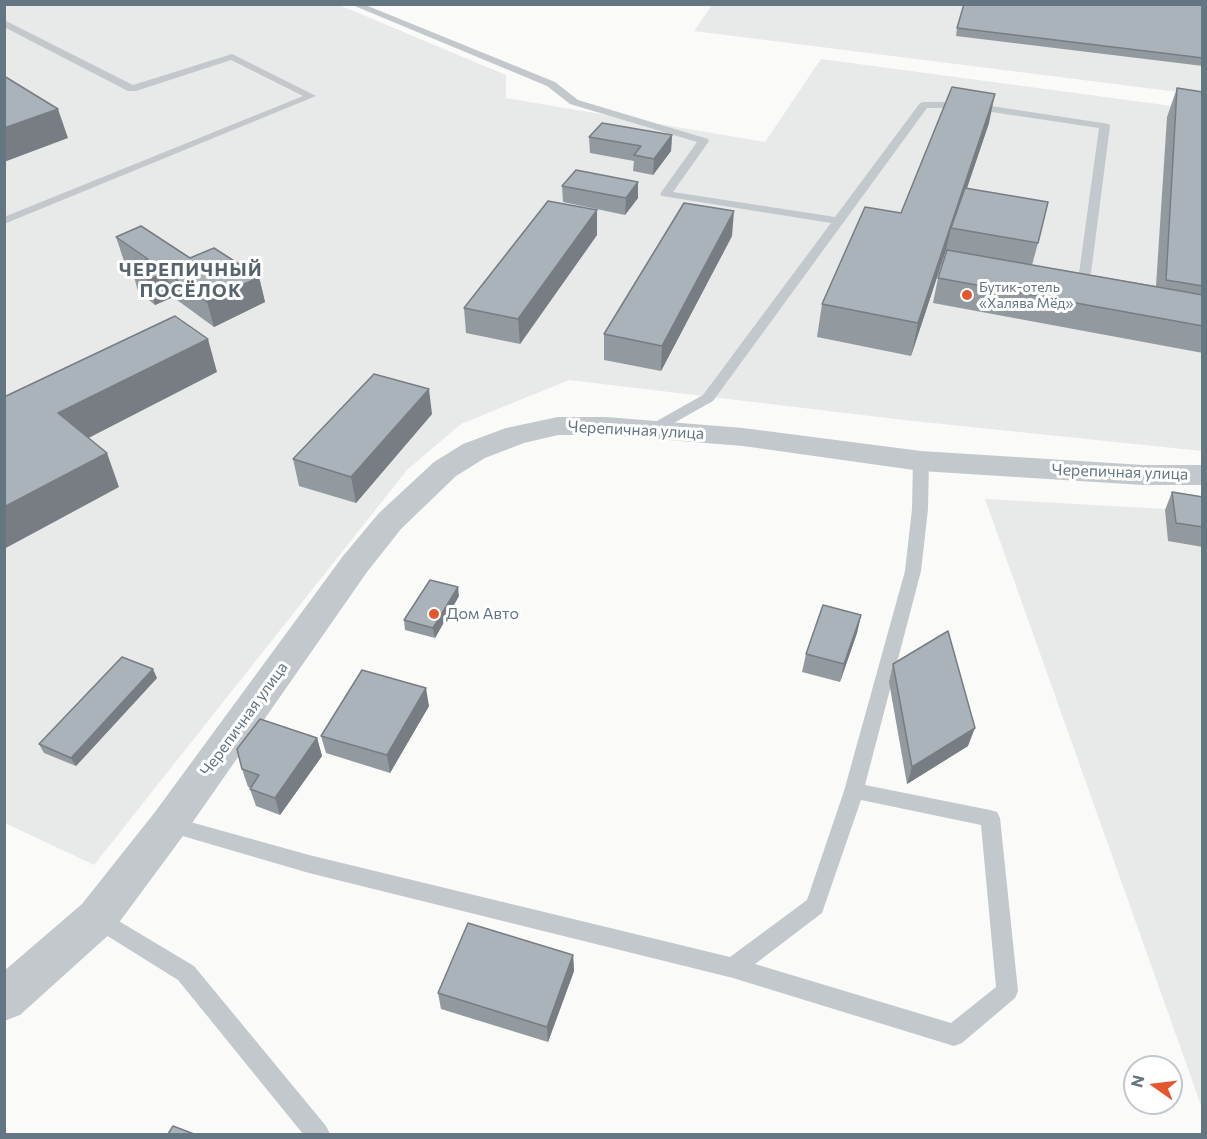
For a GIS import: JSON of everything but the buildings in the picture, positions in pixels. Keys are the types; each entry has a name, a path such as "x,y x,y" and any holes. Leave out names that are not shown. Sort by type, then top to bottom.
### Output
{"street":[{"name":"Черепичная улица","path":"4,1000 97,918 169,824 355,564 390,521 445,469 474,450 516,435 558,426 653,429 743,437 921,461 1143,475 1203,475"}],"lane":[{"path":"354,4 551,84 574,102 704,141 666,194 838,221"},
{"path":"4,23 132,89 232,57 311,96 4,220"},
{"path":"653,429 708,398 924,105 965,105 1105,126 1085,273"},
{"path":"733,968 815,906 854,791 913,571 920,509 921,461"},
{"path":"169,824 309,864 733,968 954,1035 1007,991 990,818 854,791"},
{"path":"97,918 186,973 318,1134"}],"shaded area":[{"path":"5,5 339,5 506,75 506,98 765,142 821,59 1202,110 1202,451 904,420 569,380 461,424 407,470 94,865 5,823"},
{"path":"712,5 1202,5 1202,95 694,31"},
{"path":"985,499 1202,511 1202,1108"}],"place":[{"name":"Бутик-отель «Халява Мёд»","path":"967,295"},
{"name":"Дом Авто","path":"434,614"}],"district":[{"name":"ЧЕРЕПИЧНЫЙ ПОСЁЛОК","path":"191,280"}]}
